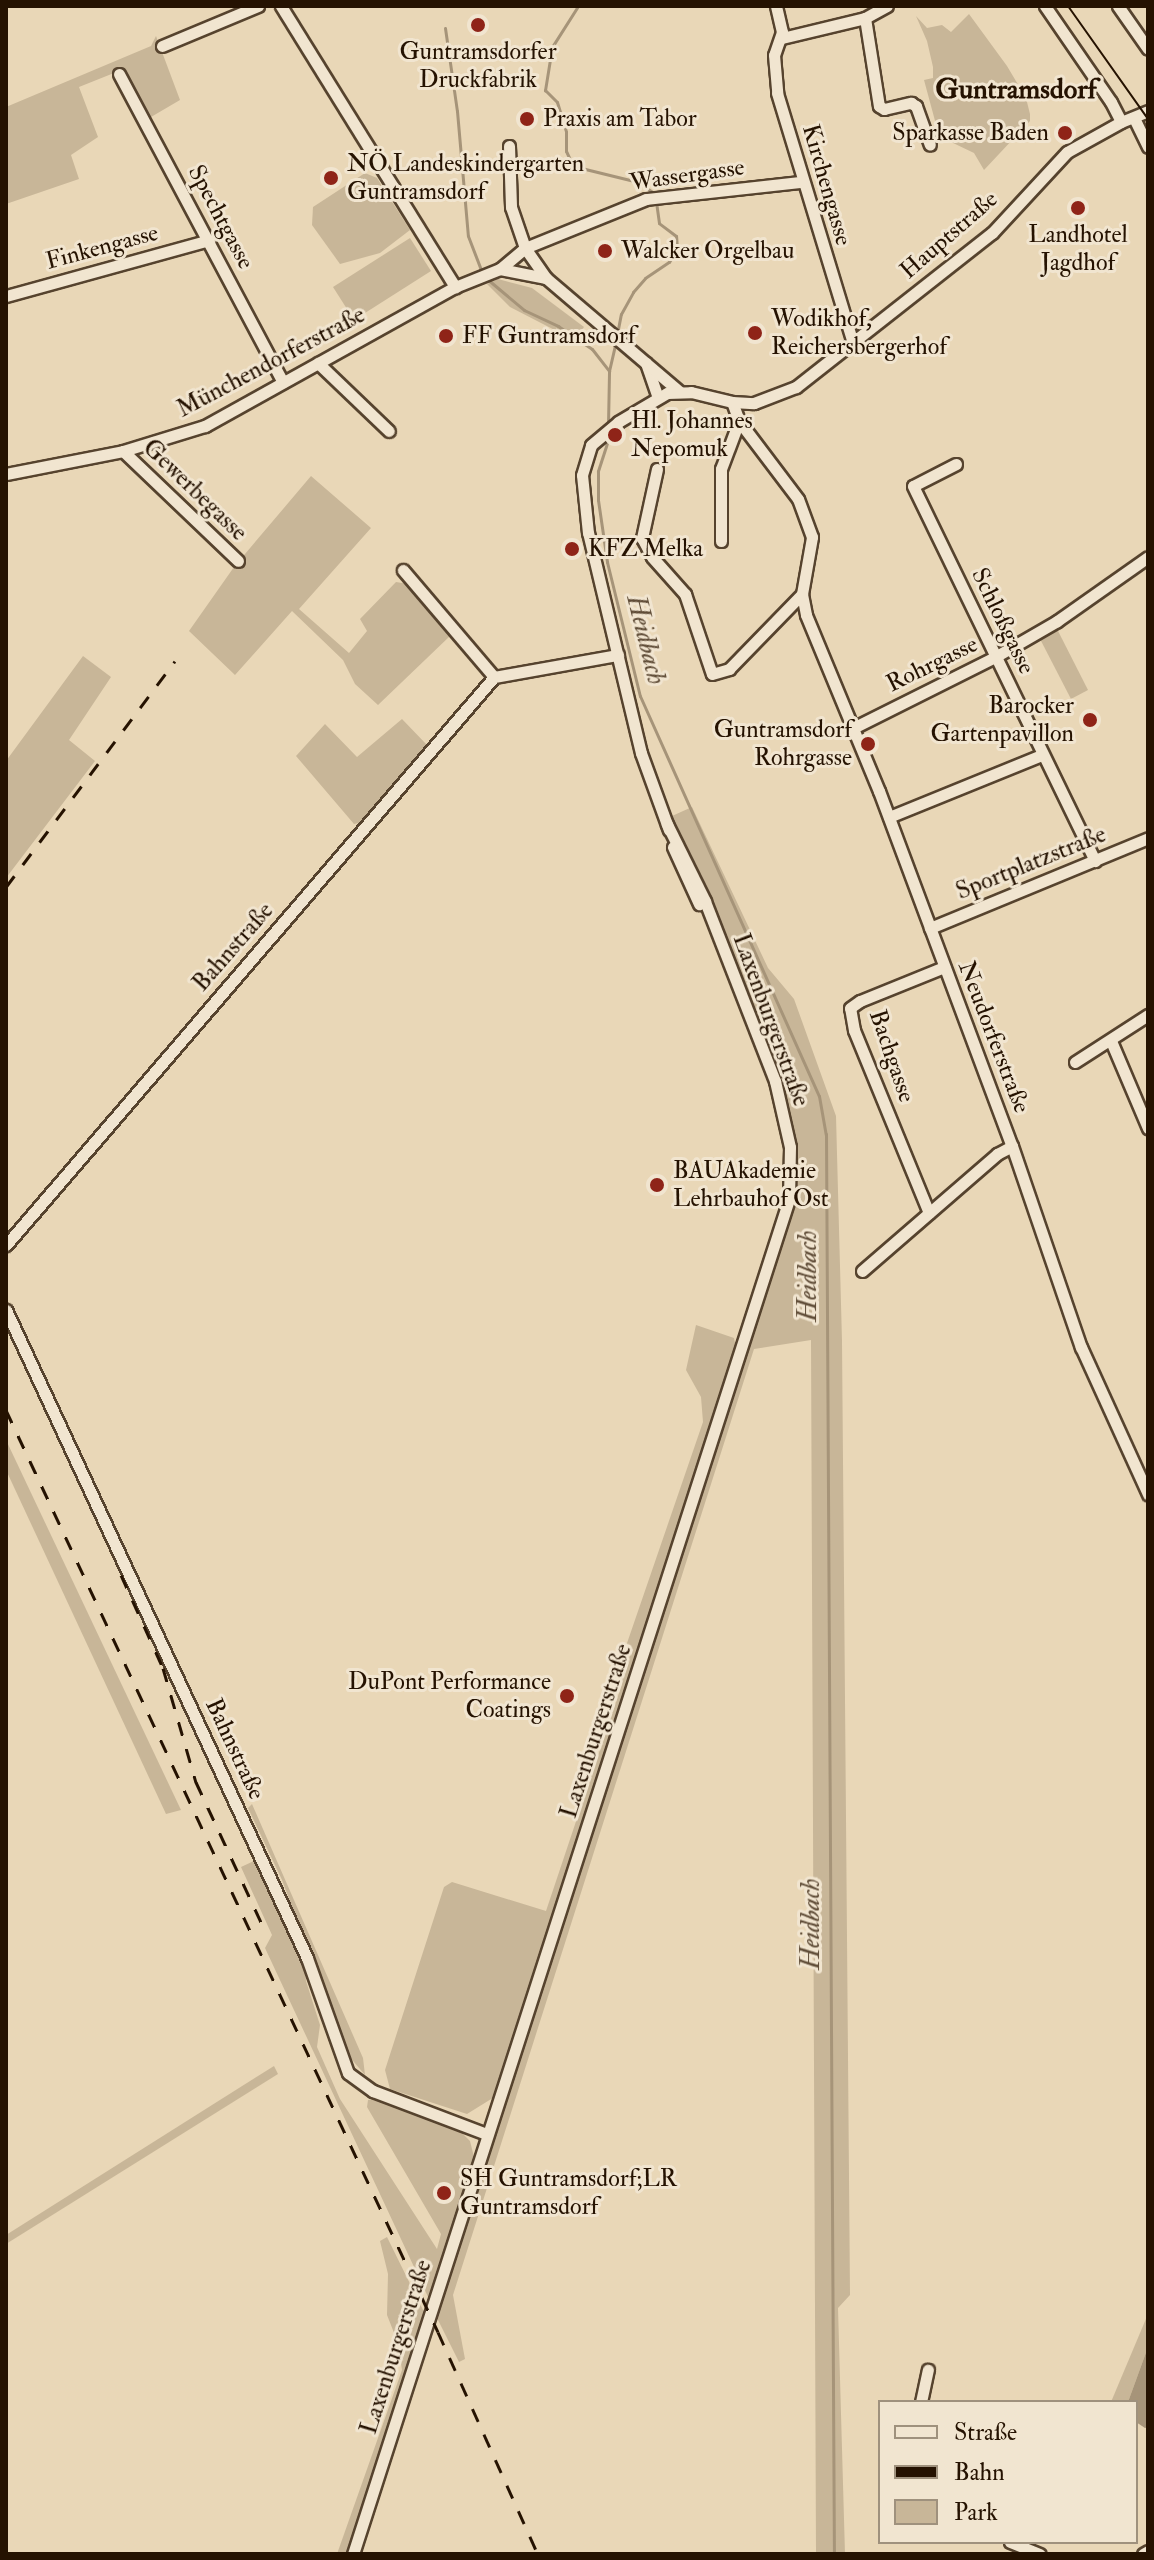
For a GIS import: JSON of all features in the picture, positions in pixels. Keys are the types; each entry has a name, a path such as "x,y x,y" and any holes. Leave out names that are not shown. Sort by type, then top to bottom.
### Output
{"street":[{"path":"162,46 258,6"},
{"path":"281,6 455,287 495,270 546,278"},
{"path":"776,6 782,38 865,18 887,6"},
{"path":"1045,6 1111,102 1121,122"},
{"path":"1134,6 1121,10 1148,49"},
{"path":"865,18 879,106 884,109 911,103 916,106 930,145"},
{"name":"Kirchengasse","path":"782,38 774,55 777,93 801,182 853,343"},
{"name":"Spechtgasse","path":"119,74 283,382"},
{"name":"Hauptstraße","path":"732,402 754,403 777,397 814,376 992,233 1067,152 1148,111"},
{"path":"1134,118 1148,147"},
{"path":"509,146 511,207 525,248 546,278 679,391"},
{"name":"Wassergasse","path":"495,270 525,248 646,199 801,182"},
{"name":"Finkengasse","path":"6,296 209,240"},
{"name":"Münchendorferstraße","path":"6,474 123,451 205,426 455,287"},
{"path":"318,363 389,431"},
{"path":"646,363 658,397"},
{"name":"Laxenburgerstraße","path":"353,2554 789,1199 790,1147 775,1081 705,901 667,824 643,763 583,504 585,459 601,435 618,422 658,397 679,391 706,394 732,402"},
{"path":"657,469 642,538 652,557 685,594 712,674 729,669 802,594 810,551 809,522 798,499 739,421 732,402"},
{"path":"721,541 721,469 739,421"},
{"name":"Gewerbegasse","path":"123,451 238,561"},
{"name":"Schloßgasse","path":"956,464 913,486 1095,861"},
{"name":"Rohrgasse","path":"853,728 995,657 1057,621 1148,557"},
{"path":"403,570 494,677 618,655"},
{"name":"Neudorferstraße","path":"802,594 806,615 889,817 1012,1146 1081,1347 1148,1494"},
{"name":"Bahnstraße","path":"6,1245 494,677"},
{"path":"889,817 1042,755"},
{"name":"Sportplatzstraße","path":"930,928 1148,838"},
{"name":"Bachgasse","path":"929,1213 854,1030 850,1008 860,1001 944,967"},
{"path":"1075,1062 1148,1015"},
{"path":"1111,1041 1148,1128"},
{"path":"862,1271 997,1154 1012,1146"},
{"name":"Bahnstraße","path":"6,1310 307,1958 348,2073 373,2091 486,2134"},
{"path":"921,2400 928,2370"},
{"path":"1015,2544 1040,2554"}],"green space":[{"path":"969,14 1007,66 1026,98 1030,114 1030,121 984,170 974,153 951,142 941,143 924,80 933,78 933,67 927,41 916,16 927,28 942,25 951,32"},
{"path":"156,36 180,100 151,117 124,69 79,87 98,137 71,155 79,179 6,204 6,107 151,46"},
{"path":"365,173 377,178 410,230 380,253 340,264 312,225 313,207"},
{"path":"410,238 431,271 354,320 333,287"},
{"path":"498,279 532,288 584,327 574,340 510,307 487,284"},
{"path":"311,476 371,528 299,609 349,653 367,631 360,619 396,582 408,584 450,636 378,705 355,684 343,660 292,611 235,675 189,631 234,567"},
{"path":"1056,627 1088,690 1071,699 1039,637"},
{"path":"83,656 111,677 69,740 95,761 6,878 6,761"},
{"path":"402,719 427,745 363,822 354,824 296,756 325,724 357,757"},
{"path":"692,807 768,968 794,999 836,1116 842,1341 850,2295 838,2308 845,2554 816,2554 811,1340 754,1349 453,2295 465,2359 459,2362 435,2314 793,1211 799,1176 795,1134 781,1079 672,816"},
{"path":"696,1325 734,1338 737,1353 496,2096 467,2114 390,2089 385,2070 444,1887 452,1882 546,1911 622,1684 614,1681 703,1422 701,1397 686,1370"},
{"path":"6,1440 181,1810 166,1814 6,1470"},
{"path":"252,1804 363,2058 365,2075 348,2055 282,1880 248,1808"},
{"path":"256,1860 305,1967 306,1981 320,2025 317,2047 340,2099 437,2249 441,2234 367,2107 368,2100 378,2099 459,2130 470,2141 474,2157 429,2299 265,1948 272,1935 241,1867"},
{"path":"274,2066 278,2074 6,2244 6,2235"},
{"path":"387,2237 424,2312 346,2554 337,2554 402,2370 398,2343 387,2315 388,2274 380,2241"},
{"path":"1148,2314 1148,2347 1129,2400 1112,2400"}],"shaded area":[{"path":"1148,2347 1148,2427 1138,2423 1138,2400 1129,2400"}],"waterway":[{"name":"Heidbach","path":"578,6 552,47 545,90 557,102 566,132 566,151 573,166 638,182 655,194"},
{"path":"445,28 457,111 468,236 482,272"},
{"name":"Heidbach","path":"617,334 621,314 633,292 645,278 669,262 677,249 676,236 659,223 656,202"},
{"path":"486,278 524,310 558,326 592,349 609,371"},
{"name":"Heidbach","path":"608,425 609,371 616,341"},
{"name":"Heidbach","path":"609,437 598,471 598,500 607,562 640,696 819,1096 826,1134 834,2554"}],"tram line":[{"path":"1068,6 1148,119"}],"railway":[{"path":"6,887 175,661"},
{"path":"6,1410 438,2332 538,2554"},
{"path":"121,1575 163,1668 196,1782 266,1933"}],"place":[{"name":"Guntramsdorfer Druckfabrik","path":"478,25"},
{"name":"Praxis am Tabor","path":"527,119"},
{"name":"Sparkasse Baden","path":"1065,133"},
{"name":"NÖ Landeskindergarten Guntramsdorf","path":"331,178"},
{"name":"Landhotel Jagdhof","path":"1078,208"},
{"name":"Walcker Orgelbau","path":"605,251"},
{"name":"Wodikhof, Reichersbergerhof","path":"755,333"},
{"name":"FF Guntramsdorf","path":"446,336"},
{"name":"Hl. Johannes Nepomuk","path":"615,435"},
{"name":"KFZ Melka","path":"572,549"},
{"name":"Barocker Gartenpavillon","path":"1090,720"},
{"name":"Guntramsdorf Rohrgasse","path":"868,744"},
{"name":"BAUAkademie Lehrbauhof Ost","path":"657,1185"},
{"name":"DuPont Performance Coatings","path":"567,1696"},
{"name":"SH Guntramsdorf;LR Guntramsdorf","path":"444,2193"}],"district":[{"name":"Guntramsdorf","path":"1016,90"}]}
